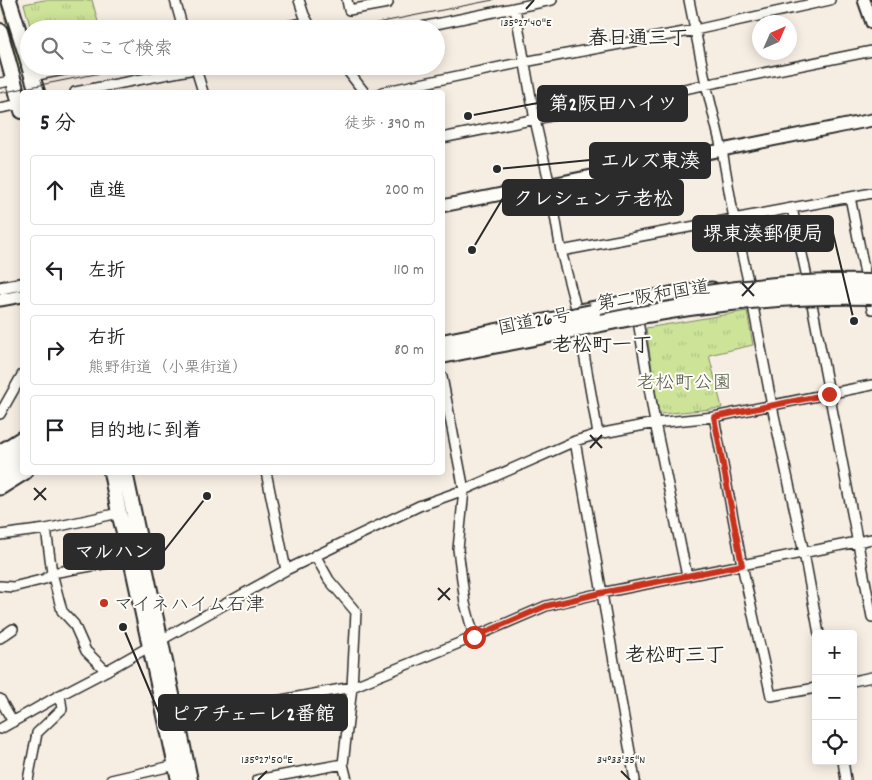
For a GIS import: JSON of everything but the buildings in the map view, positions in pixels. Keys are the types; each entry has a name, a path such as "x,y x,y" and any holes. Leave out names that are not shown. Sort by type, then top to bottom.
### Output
{"highway":[{"name":"国道26号","path":"445,337 675,294 749,285 831,280 871,292"},
{"name":"第二阪和国道","path":"445,342 619,307 732,290 832,283 871,292"},
{"name":"国道26号","path":"445,358 681,312 752,304 835,298 871,292"},
{"name":"第二阪和国道","path":"445,353 680,308 731,302 871,292"},
{"path":"0,453 20,440"},
{"path":"0,463 20,450"},
{"path":"0,476 20,464"},
{"path":"0,487 20,474"}],"main road":[{"path":"9,0 20,36"},
{"path":"0,31 20,100"},
{"path":"32,75 36,90"},
{"path":"112,475 131,559 177,719 190,780"},
{"path":"125,475 179,780"}],"street":[{"path":"175,0 181,20"},
{"path":"299,0 307,20"},
{"path":"347,0 349,10 388,3 387,0"},
{"path":"445,22 552,0"},
{"path":"689,0 722,150 734,219 818,630"},
{"path":"391,90 524,62 695,30 830,0"},
{"path":"864,0 872,23"},
{"path":"515,8 561,251 577,312"},
{"path":"445,137 872,51"},
{"path":"86,90 164,75"},
{"path":"198,75 202,90"},
{"path":"351,75 362,90"},
{"path":"0,83 14,80"},
{"path":"0,108 20,107"},
{"path":"445,202 550,186 872,120"},
{"path":"561,251 872,193"},
{"path":"850,198 871,292"},
{"path":"792,208 808,282"},
{"path":"0,288 20,284"},
{"path":"0,300 20,296"},
{"path":"811,299 872,617"},
{"path":"638,321 655,423 687,576"},
{"path":"580,331 598,434"},
{"path":"0,414 20,379"},
{"path":"0,729 286,570 419,506 464,490 575,441 598,434 655,423 714,417 872,385"},
{"path":"445,392 464,490 458,549 465,603 474,637"},
{"path":"714,417 742,565 771,696 812,689"},
{"path":"575,441 635,780"},
{"path":"267,475 286,570"},
{"path":"0,535 46,529 119,513"},
{"path":"46,529 52,573 62,611 74,624 86,651 106,671"},
{"path":"177,719 352,687 546,606 601,593 872,539"},
{"path":"315,556 329,580 356,612 352,687 343,764 346,780"},
{"path":"0,586 13,586 45,579 52,573 131,559"},
{"path":"0,638 13,629"},
{"path":"857,680 872,677"},
{"path":"28,780 37,733 62,709 60,695"},
{"path":"0,699 13,722"},
{"path":"257,780 343,764"},
{"path":"111,780 176,765"},
{"path":"844,765 846,780"}],"green space":[{"path":"0,0 3,0 20,59 20,68 18,67"},
{"path":"44,0 92,0 98,20 28,20 24,4"},
{"name":"老松町公園","path":"747,311 753,345 709,355 722,408 661,414 658,410 646,328"}],"tram line":[{"path":"392,20 493,0"},
{"path":"0,93 91,75"}],"place":[{"name":"第2阪田ハイツ","path":"468,116"},
{"name":"エルズ東湊","path":"497,169"},
{"name":"クレシェンテ老松","path":"472,250"},
{"name":"堺東湊郵便局","path":"854,321"},
{"name":"マルハン","path":"207,496"},
{"name":"マイネハイム石津","path":"104,603"},
{"name":"ピアチェーレ2番館","path":"123,627"}],"district":[{"name":"春日通三丁","path":"638,37"},
{"name":"老松町一丁","path":"602,344"},
{"name":"老松町三丁","path":"675,654"}],"route":[{"path":"474,637 546,606 742,565 714,417 829,394"}]}
